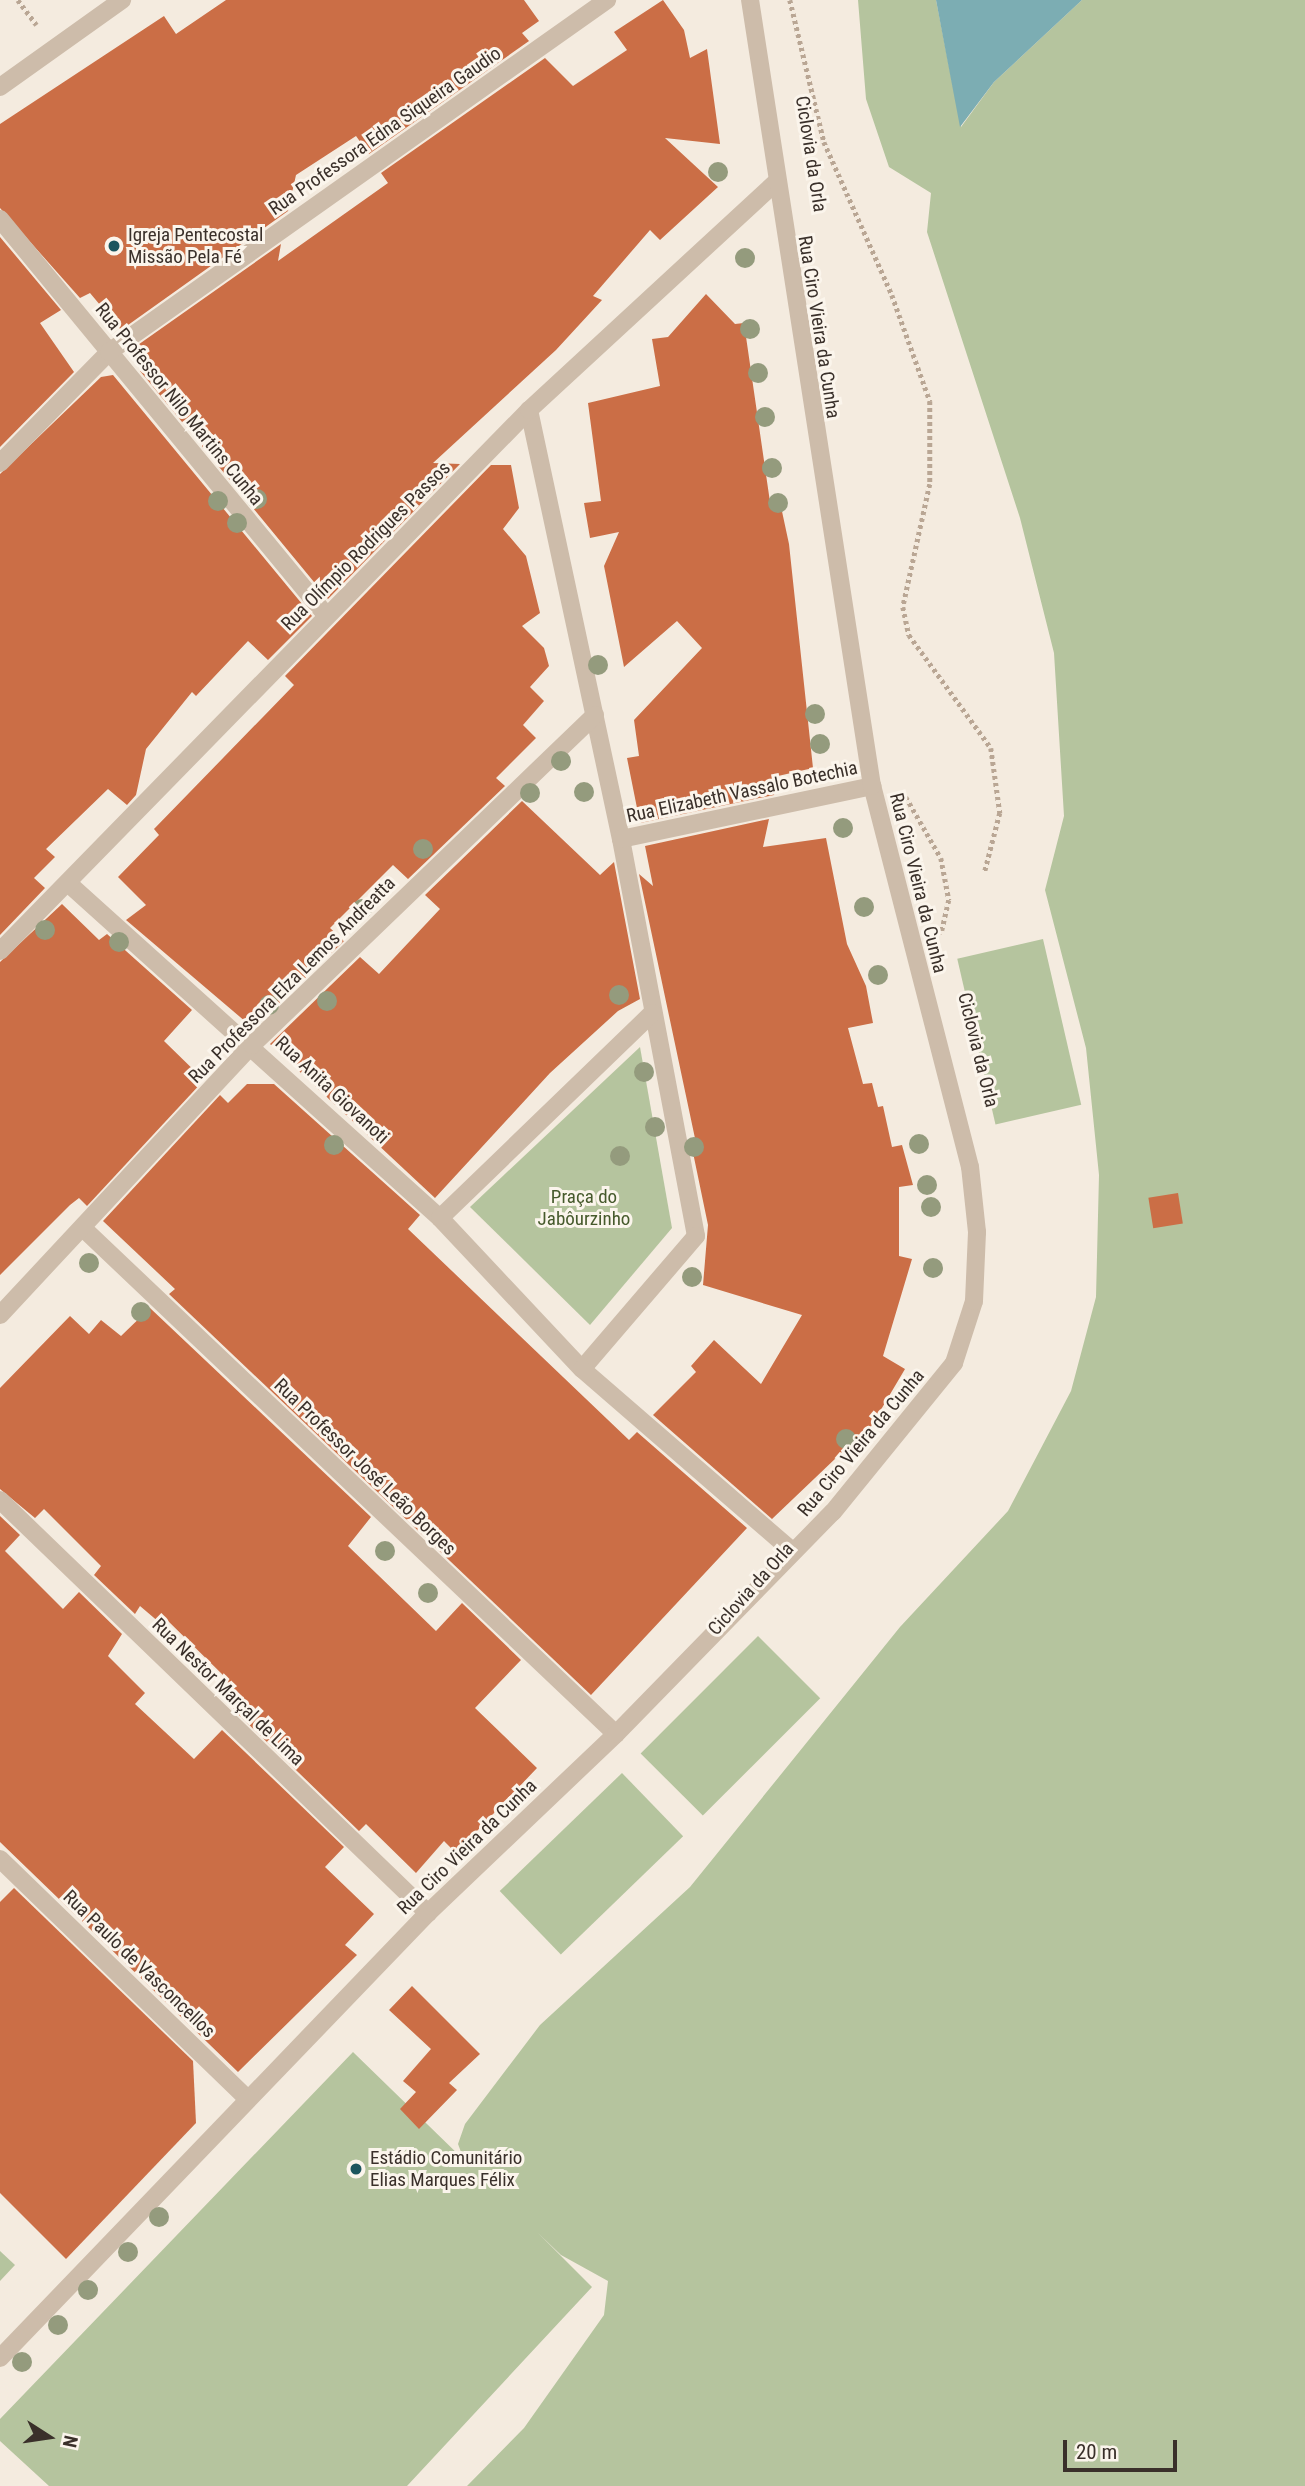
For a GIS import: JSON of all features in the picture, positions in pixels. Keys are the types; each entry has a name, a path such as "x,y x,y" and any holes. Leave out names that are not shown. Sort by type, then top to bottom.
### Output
{"street":[{"path":"0,87 122,0"},
{"name":"Rua Professora Edna Siqueira Gaudio","path":"0,463 108,352 607,0"},
{"name":"Rua Ciro Vieira da Cunha","path":"0,2358 428,1913 616,1734 793,1552 922,1410 954,1363 974,1301 977,1232 970,1167 872,786 775,183 750,0"},
{"name":"Rua Olímpio Rodrigues Passos","path":"0,951 69,884 326,615 529,410 775,183"},
{"name":"Rua Professor Nilo Martins Cunha","path":"0,219 326,615"},
{"path":"529,410 621,839 696,1236 582,1369"},
{"name":"Rua Professora Elza Lemos Andreatta","path":"0,1315 85,1230 252,1045 595,715"},
{"name":"Rua Elizabeth Vassalo Botechia","path":"621,839 872,786"},
{"name":"Rua Anita Giovanoti","path":"69,884 252,1045 440,1218 582,1369 793,1552"},
{"path":"440,1218 652,1013"},
{"name":"Rua Professor José Leão Borges","path":"85,1230 616,1734"},
{"name":"Rua Nestor Marçal de Lima","path":"0,1500 428,1913"},
{"name":"Rua Paulo de Vasconcellos","path":"0,1858 248,2099"}],"path":[{"path":"790,0 824,142 892,295 930,401 930,484 903,607 909,635 991,748 1000,813 985,871"},
{"path":"899,787 930,828 941,858 949,900 940,942"}],"green space":[{"path":"858,0 936,0 961,127 994,82 1082,0 1305,0 1305,2486 467,2486 524,2428 604,2315 608,2281 561,2255 538,2233 592,2287 407,2486 49,2486 0,2441 0,2419 353,2052 464,2160 458,2144 465,2124 540,2025 690,1887 900,1627 1008,1511 1071,1391 1096,1297 1099,1175 1086,1048 1045,890 1064,816 1054,653 1020,518 927,232 931,193 889,167 866,99"},
{"path":"1043,939 1081,1105 995,1124 957,959"},
{"name":"Praça do Jabôurzinho","path":"640,1047 672,1228 590,1325 470,1207"},
{"path":"758,1636 820,1698 703,1816 641,1753"},
{"path":"622,1773 683,1836 561,1954 500,1891"},
{"path":"0,2251 15,2265 0,2281"}],"water":[{"path":"936,0 1082,0 994,82 960,127"}],"building":[{"path":"226,0 524,0 539,21 522,33 529,41 369,154 356,136 296,175 288,211 121,330 90,293 80,298 0,208 0,124 164,16 176,34"},
{"path":"663,0 684,30 690,58 707,49 720,144 665,138 718,187 660,240 650,230 593,296 602,300 556,350 433,463 460,464 328,599 140,371 153,369 135,347 281,244 278,261 388,183 381,173 545,58 573,86 627,50 614,32"},
{"path":"0,237 61,310 40,323 74,372 0,447"},
{"path":"706,294 735,324 744,323 770,502 780,502 789,544 813,768 778,776 774,795 640,823 627,758 639,756 634,720 702,648 677,621 624,667 604,566 619,532 590,538 584,503 601,501 588,403 660,386 652,339 668,337"},
{"path":"113,375 312,616 268,660 248,641 196,696 192,692 146,749 136,795 127,805 108,789 46,849 55,857 34,878 45,888 0,935 0,474 101,377"},
{"path":"491,465 511,465 519,508 503,529 526,556 540,613 522,626 544,648 549,666 530,687 544,701 523,725 536,738 496,778 505,786 408,879 393,865 330,928 344,941 253,1028 126,920 146,905 118,877 159,835 154,829 294,685 285,676"},
{"path":"522,801 600,875 614,862 640,999 618,1011 550,1073 435,1198 270,1044 360,957 379,974 440,909 425,895"},
{"path":"769,819 763,847 826,838 847,944 866,986 873,1023 848,1028 863,1084 872,1083 878,1107 883,1106 892,1147 902,1145 913,1185 899,1187 899,1256 912,1259 883,1356 905,1369 863,1440 858,1437 772,1519 653,1415 696,1372 691,1366 714,1340 761,1384 802,1315 703,1285 708,1225 691,1143 696,1143 639,874 653,886 645,846"},
{"path":"62,904 99,940 107,934 192,1010 164,1041 204,1080 87,1206 79,1198 70,1205 0,1275 0,962"},
{"path":"247,1084 274,1084 420,1215 408,1229 629,1440 637,1432 747,1528 591,1695 169,1294 175,1289 103,1221 220,1095 228,1103"},
{"path":"1178,1193 1183,1224 1153,1228 1148,1198"},
{"path":"150,1308 371,1517 348,1546 436,1631 462,1603 521,1660 475,1708 537,1768 456,1853 444,1841 416,1873 366,1824 359,1831 238,1714 214,1686 224,1676 165,1618 160,1623 140,1606 135,1614 94,1575 101,1566 44,1509 35,1518 0,1489 0,1388 70,1316 89,1334 101,1320 121,1336"},
{"path":"0,1516 20,1535 5,1551 63,1609 79,1592 122,1634 108,1656 145,1693 135,1704 194,1759 222,1730 344,1847 325,1867 374,1914 345,1945 357,1955 238,2072 0,1842"},
{"path":"14,1888 193,2061 196,2123 66,2259 0,2193 0,1902"},
{"path":"412,1986 480,2054 449,2083 457,2090 419,2129 400,2109 416,2092 403,2081 431,2049 389,2010"}],"place":[{"name":"Igreja Pentecostal Missão Pela Fé","path":"114,246"},
{"name":"Estádio Comunitário Elias Marques Félix","path":"356,2169"}]}
